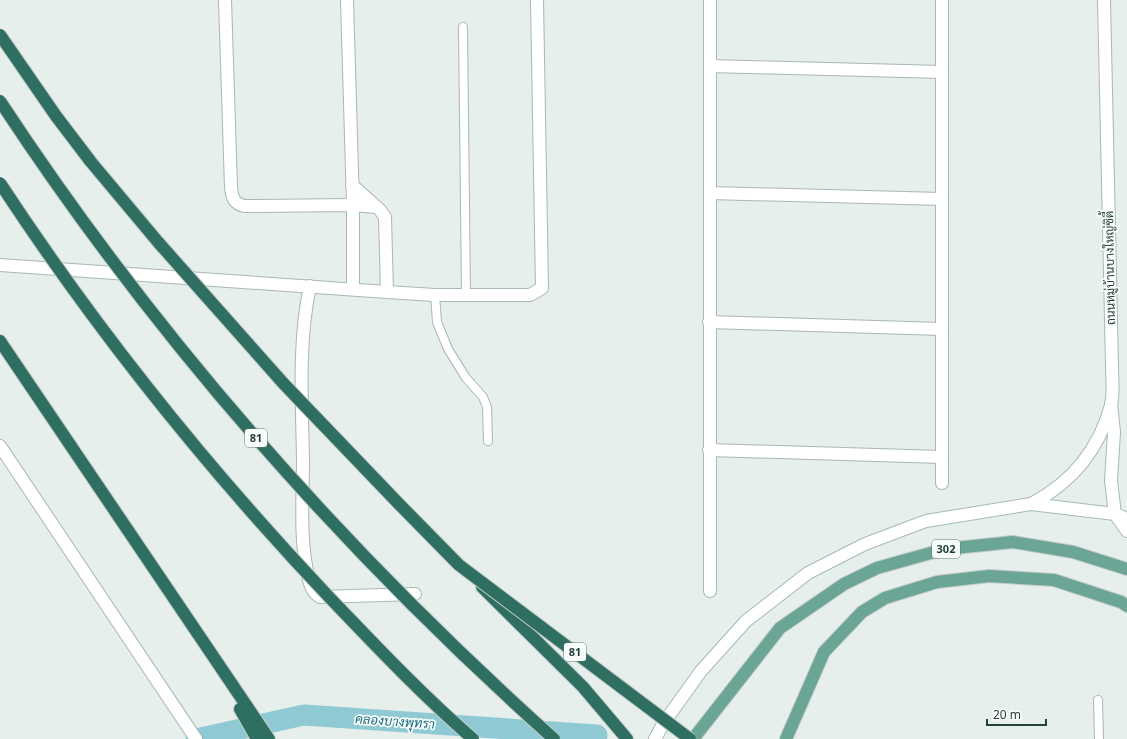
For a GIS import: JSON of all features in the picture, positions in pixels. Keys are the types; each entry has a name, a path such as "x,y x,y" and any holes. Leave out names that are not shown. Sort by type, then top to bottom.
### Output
{"highway":[{"name":"81","path":"0,35 56,116 163,248 326,428 583,688 627,739"},
{"name":"81","path":"0,100 43,166 116,267 170,336 266,450 336,526 450,643 554,739"},
{"path":"0,183 76,293 148,387 221,476 295,560 374,644 473,739"},
{"path":"0,341 208,651 269,739"},
{"name":"81","path":"460,565 691,739"},
{"path":"208,651 256,739"}],"main road":[{"name":"302","path":"691,739 780,628 844,584 878,568 945,549 1013,542 1073,552 1127,570"},
{"path":"786,739 824,652 862,612 885,598 936,582 989,576 1054,580 1121,602 1127,606"}],"street":[{"path":"225,0 231,187 234,201 238,205 245,206 353,205 376,207"},
{"path":"347,0 353,205 353,288"},
{"path":"0,265 353,288 435,295 526,296 542,288 537,0"},
{"path":"710,0 710,590"},
{"path":"942,0 942,483"},
{"name":"ถนนหมู่บ้านบางใหญ่ซิตี้","path":"1031,504 1047,495 1086,460 1094,449 1111,404 1112,366 1104,0"},
{"path":"710,66 942,72"},
{"path":"352,185 384,214 387,226 386,292"},
{"path":"710,192 942,199"},
{"path":"310,286 306,304 302,385 303,540 310,585 315,594 320,597 415,594"},
{"path":"710,322 942,329"},
{"path":"1111,404 1114,432 1111,481 1115,514 1127,530"},
{"path":"0,446 196,739"},
{"path":"710,450 942,457"},
{"path":"655,739 663,724 701,671 746,621 808,573 866,544 926,521 1031,504 1115,514 1127,519"}],"lane":[{"path":"463,27 466,295"},
{"path":"435,295 437,322 448,349 466,378 483,397 486,407 488,441"},
{"path":"1098,700 1099,739"}],"waterway":[{"name":"คลองบางพุทรา","path":"196,739 304,715 597,735"}]}
